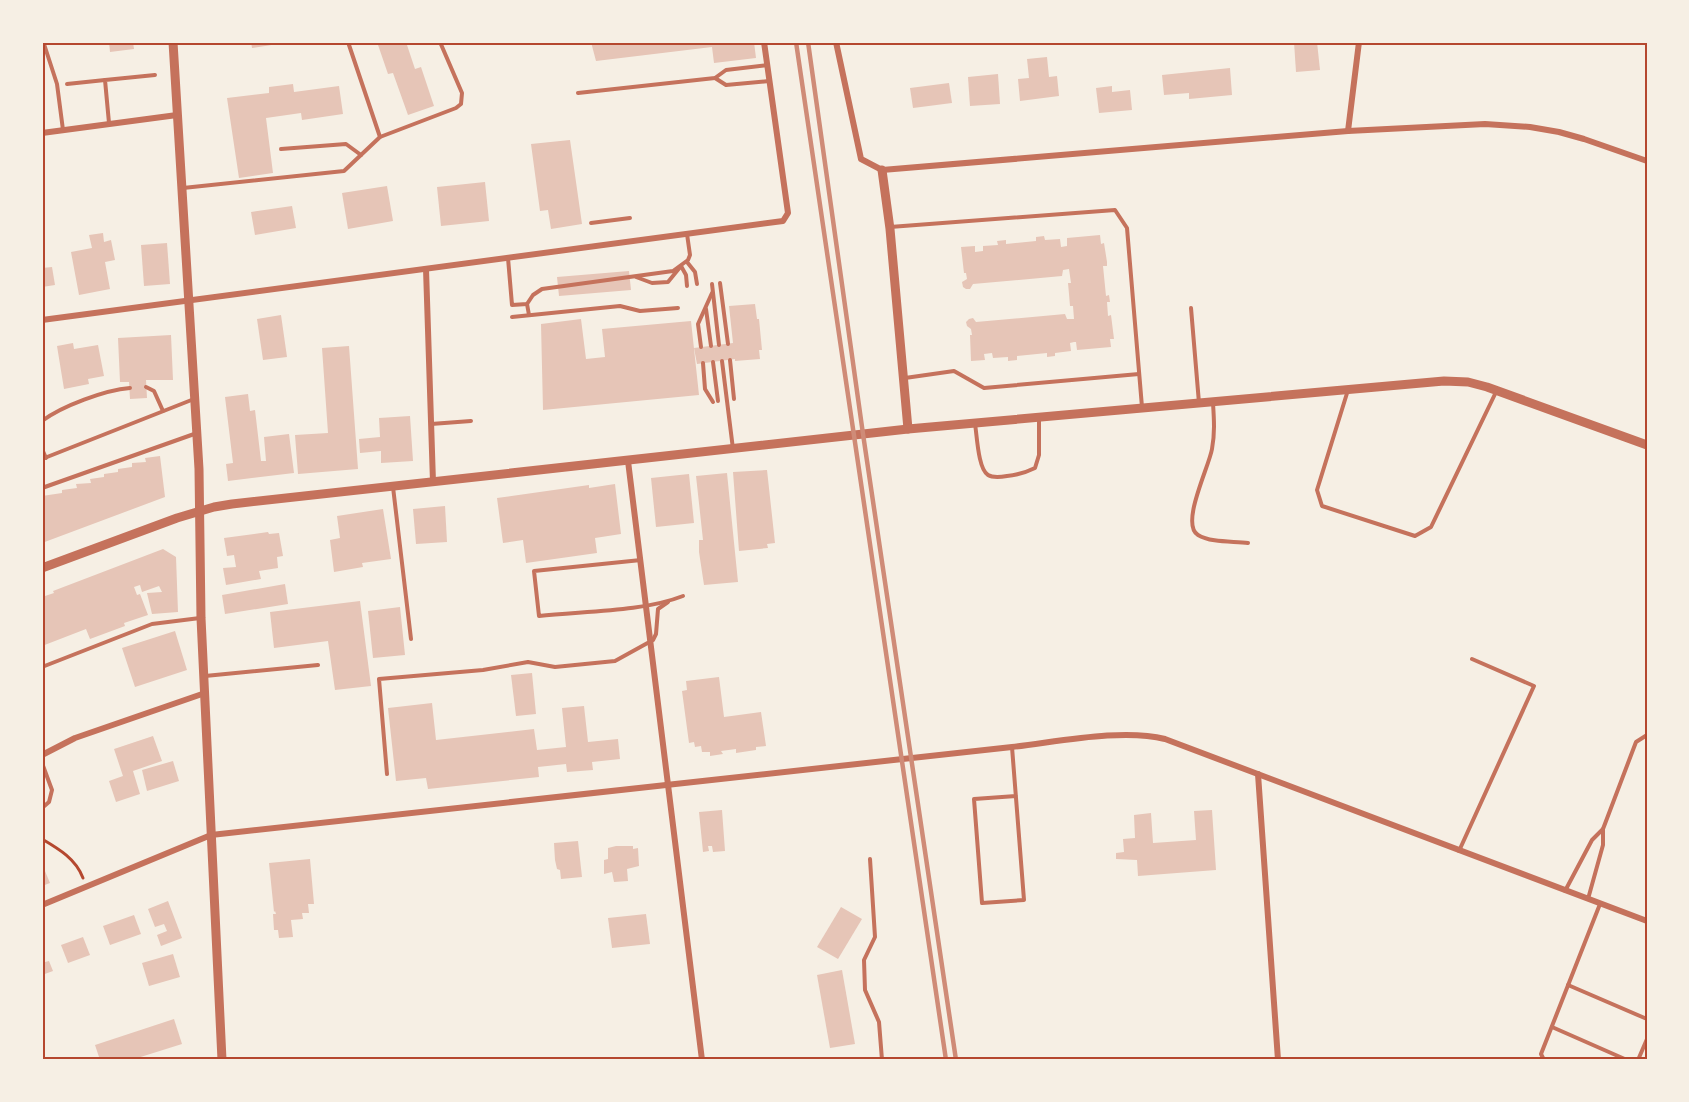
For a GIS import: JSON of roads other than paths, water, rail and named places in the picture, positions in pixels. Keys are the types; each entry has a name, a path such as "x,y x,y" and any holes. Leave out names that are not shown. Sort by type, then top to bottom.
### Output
{"street":[{"path":"173,42 199,469 201,618 222,1060"},
{"path":"42,320 783,221 788,213 764,42"},
{"path":"836,42 861,159 882,170 1348,132 1485,124 1530,127 1584,138 1647,161"},
{"path":"1348,132 1359,42"},
{"path":"42,132 177,115"},
{"path":"882,170 890,227 909,429"},
{"path":"426,269 433,482"},
{"path":"42,568 198,511 232,504 909,429 1444,381 1468,382 1647,445"},
{"path":"628,461 702,1060"},
{"path":"42,755 75,738 205,693"},
{"path":"42,905 211,835 1122,735 1143,735 1165,739 1647,921"},
{"path":"1258,774 1278,1060"}],"lane":[{"path":"348,42 380,137"},
{"path":"183,188 344,171 380,137 456,108 461,104 462,93 440,42"},
{"path":"44,44 57,84 63,130"},
{"path":"578,93 715,78 726,70 768,65"},
{"path":"67,84 155,75"},
{"path":"715,78 726,85 770,80"},
{"path":"105,80 109,123"},
{"path":"281,149 346,144 361,155"},
{"path":"890,227 1115,210 1127,228 1142,409"},
{"path":"591,223 630,218"},
{"path":"529,315 527,304 533,295 542,289 662,273 681,266 687,262 690,255 687,234"},
{"path":"508,257 512,305 527,304"},
{"path":"687,262 695,272 697,285"},
{"path":"630,277 652,283 668,282 681,266"},
{"path":"681,266 686,275 687,286"},
{"path":"720,283 728,344"},
{"path":"712,284 719,345"},
{"path":"701,347 698,324 713,292"},
{"path":"512,317 620,306 640,311 678,308"},
{"path":"706,308 711,346"},
{"path":"1191,308 1199,404"},
{"path":"730,360 734,399"},
{"path":"722,361 733,450"},
{"path":"713,362 718,401"},
{"path":"703,363 705,389 712,402"},
{"path":"905,378 954,371 984,388 1139,374"},
{"path":"147,387 154,391 163,411"},
{"path":"42,421 52,414 101,394 130,388"},
{"path":"1348,390 1317,490 1322,506 1416,536 1431,528 1496,391"},
{"path":"42,449 44,459 195,398"},
{"path":"1213,402 1215,432 1212,452 1192,514 1191,525 1196,534 1206,538 1248,543"},
{"path":"975,424 984,472 989,477 1002,477 1025,473 1035,468 1039,455 1039,418"},
{"path":"431,424 471,420"},
{"path":"42,488 197,433"},
{"path":"393,486 411,639"},
{"path":"641,560 534,572 538,616 668,602"},
{"path":"387,774 379,680 483,670 521,663 539,663 555,668 615,661 651,642 656,634 658,609 683,596"},
{"path":"42,667 152,624 201,618"},
{"path":"1459,851 1534,686 1472,659"},
{"path":"204,676 318,666"},
{"path":"1588,899 1603,845 1603,829 1636,742 1647,735"},
{"path":"1012,747 1016,796 1024,900 982,903 974,799 1016,796"},
{"path":"42,763 52,790 49,802 42,808"},
{"path":"1565,891 1592,840 1603,829"},
{"path":"870,859 875,937 864,960 865,990 879,1022 882,1060"},
{"path":"1544,1060 1541,1054 1600,904"},
{"path":"1568,985 1647,1019"},
{"path":"1552,1027 1627,1060"},
{"path":"1638,1060 1647,1039"}],"railway":[{"path":"796,42 946,1060"},
{"path":"808,42 863,434 956,1060"}]}
